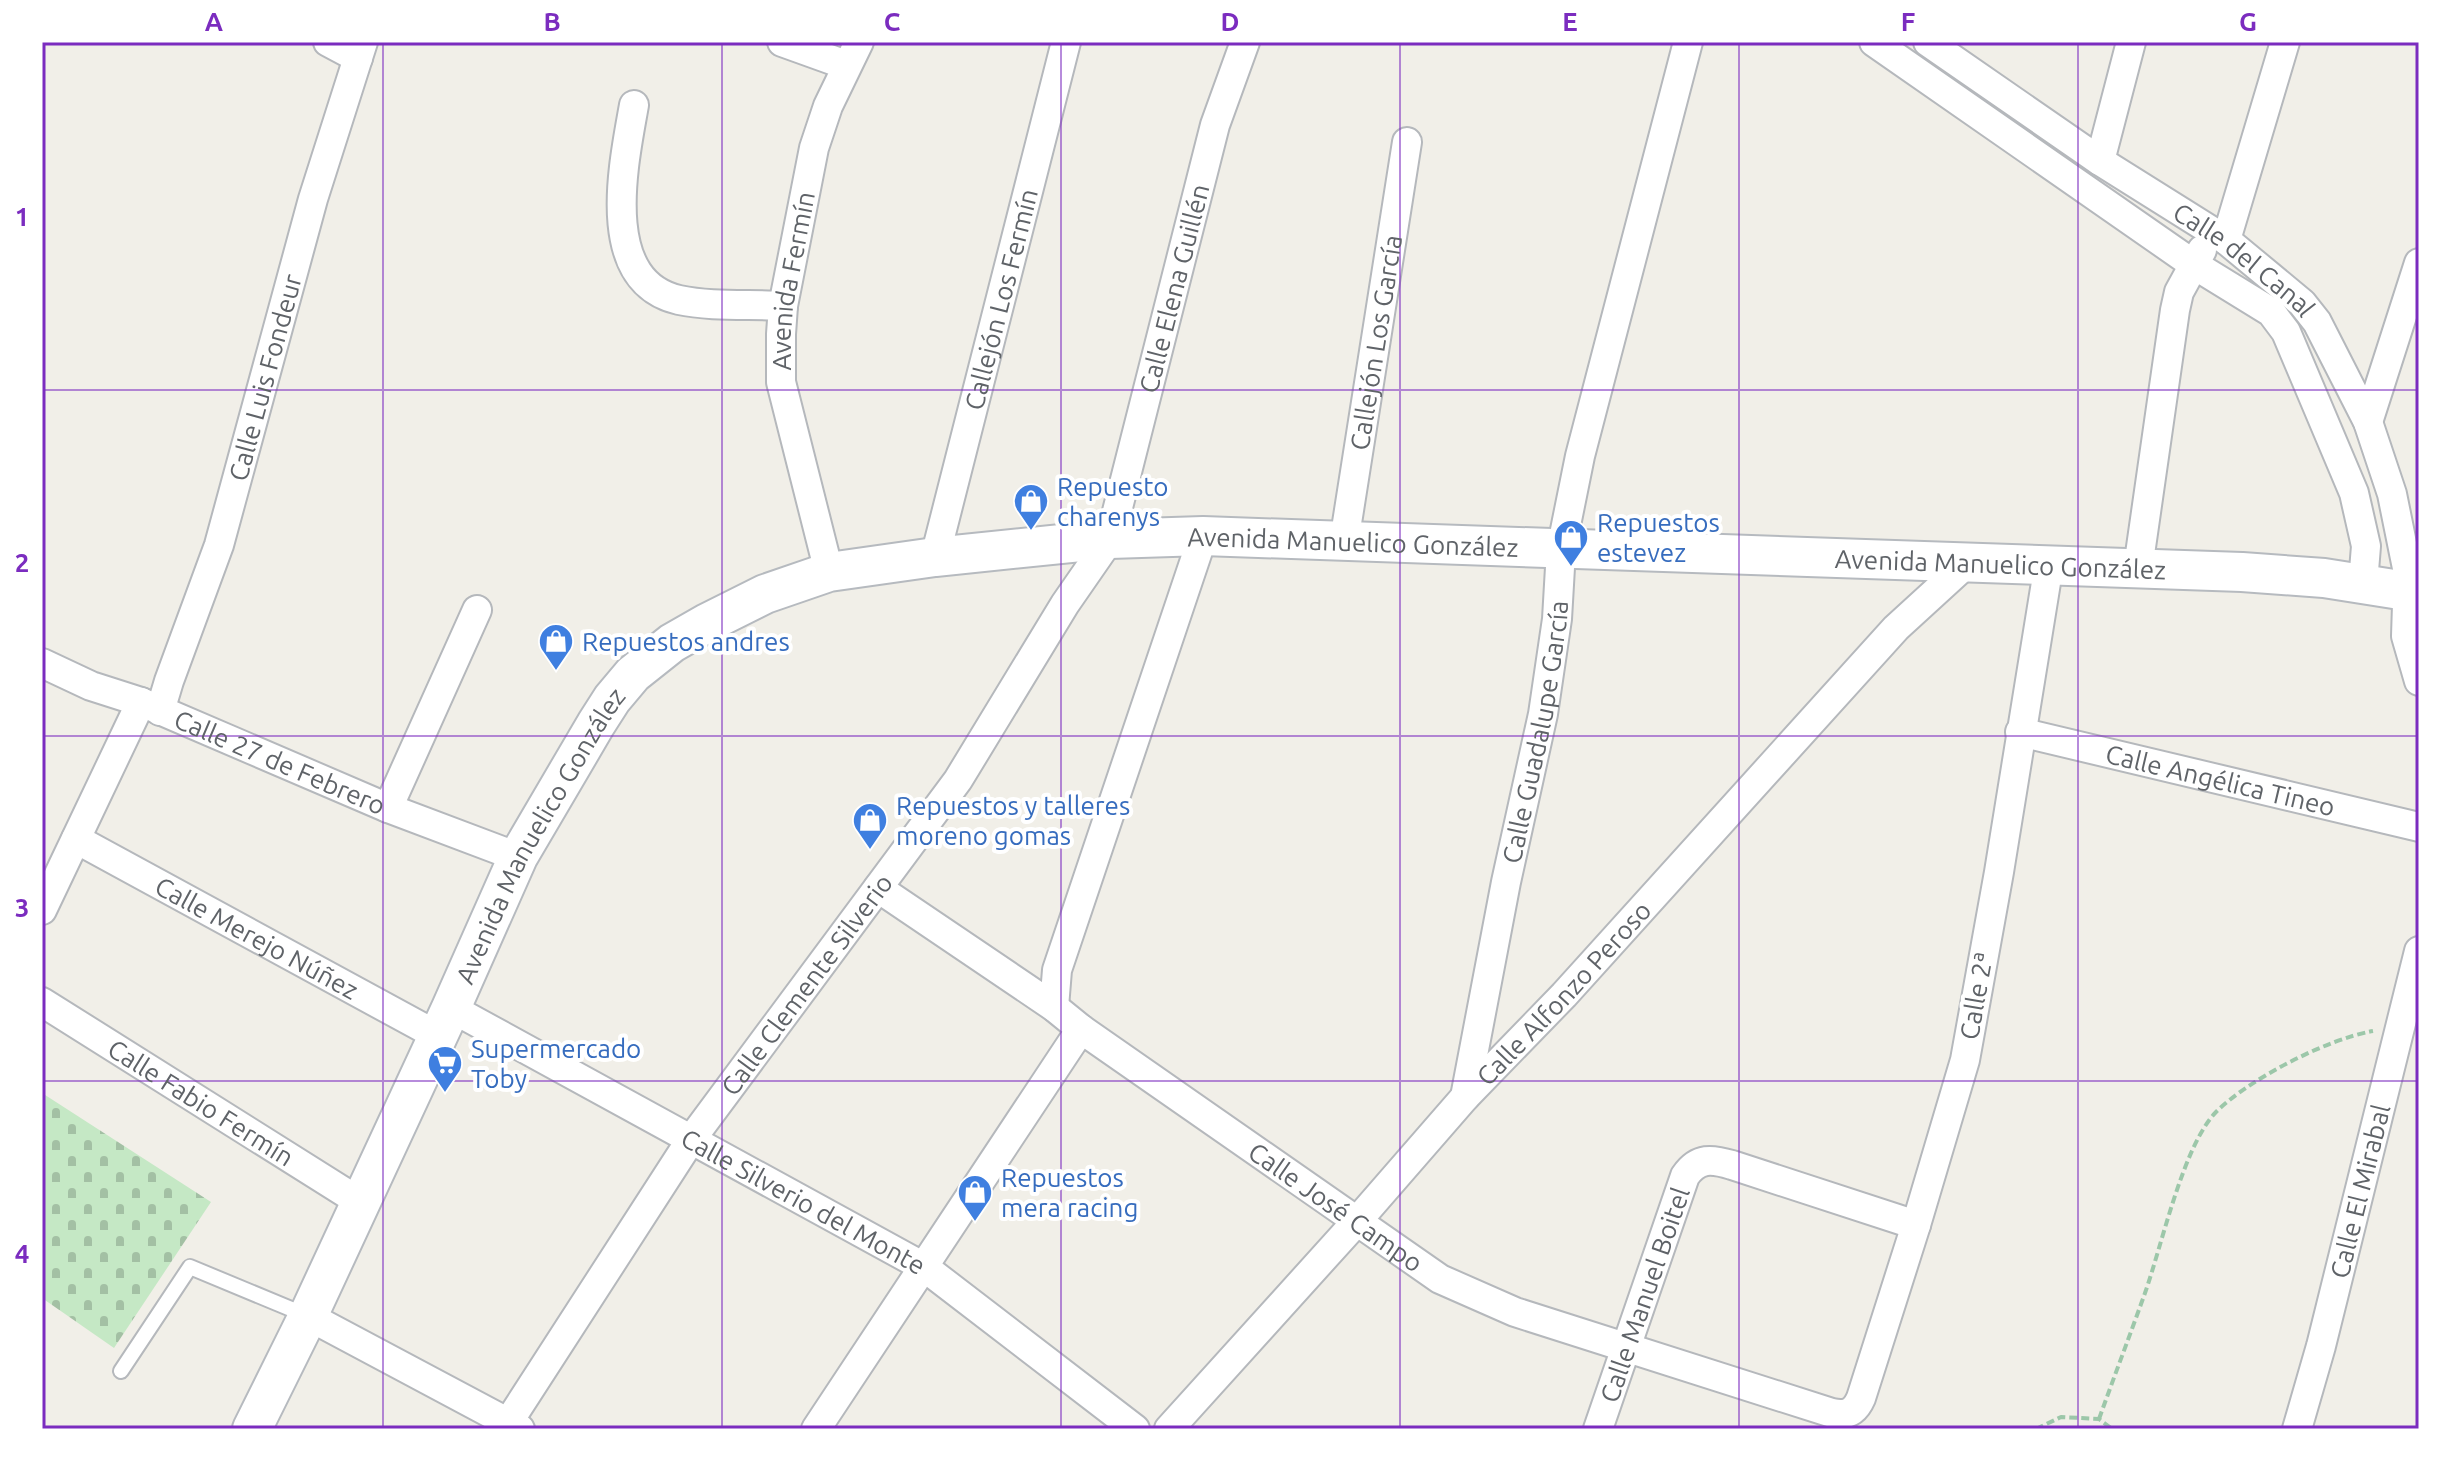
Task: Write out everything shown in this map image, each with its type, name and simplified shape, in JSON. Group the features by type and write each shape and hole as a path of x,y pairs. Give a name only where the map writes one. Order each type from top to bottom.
{"street":[{"path":"328,42 360,50"},
{"path":"782,42 852,53"},
{"name":"Callejón Los Fermín","path":"935,557 1066,42"},
{"name":"Calle Elena Guillén","path":"1110,539 1215,125 1245,42"},
{"name":"Calle Guadalupe García","path":"1465,1097 1506,882 1543,714 1557,619 1561,550 1580,456 1688,42"},
{"path":"1874,42 2193,264 2271,312 2286,332 2354,493 2366,546 2363,583"},
{"name":"Calle del Canal","path":"1928,42 2100,161 2220,236 2302,303 2317,322 2368,422 2392,494 2414,592"},
{"path":"2100,161 2131,42"},
{"path":"2138,568 2179,292 2193,264 2220,236 2285,42"},
{"name":"Calle Luis Fondeur","path":"42,910 76,839 169,681 219,545 313,199 360,50"},
{"name":"Avenida Fermín","path":"829,572 781,382 783,306 814,148 828,106 852,53"},
{"path":"634,105 621,183 622,230 634,269 649,284 678,300 783,306"},
{"name":"Callejón Los García","path":"1344,542 1407,142"},
{"path":"2368,422 2419,263"},
{"path":"1054,1007 1057,970 1203,536"},
{"name":"Avenida Manuelico González","path":"252,1429 445,1022 518,857 596,724 633,674 672,643 765,594 829,572 935,557 1110,539 1203,536 2242,572 2363,583 2414,592"},
{"name":"Calle Clemente Silverio","path":"511,1427 690,1141 958,780 1065,604 1110,539"},
{"name":"Calle Alfonzo Peroso","path":"1169,1429 1465,1097 1595,961 1896,628 1966,564"},
{"name":"Calle 2ª","path":"1850,1413 1857,1408 1861,1398 1965,1060 2049,564"},
{"path":"2414,592 2406,636 2419,681"},
{"path":"388,808 477,610"},
{"name":"Calle 27 de Febrero","path":"42,663 388,808 518,857"},
{"name":"Calle Angélica Tineo","path":"2020,732 2419,827"},
{"name":"Calle Merejo Núñez","path":"76,839 445,1022"},
{"name":"Calle José Campo","path":"878,888 1054,1007 1081,1029 1440,1279 1515,1312 1624,1348 1832,1413 1850,1413"},
{"name":"Calle El Mirabal","path":"2297,1429 2325,1331 2419,951"},
{"name":"Calle Fabio Fermín","path":"42,1002 360,1202"},
{"name":"Calle Silverio del Monte","path":"445,1022 690,1141 924,1267 1135,1429"},
{"path":"816,1429 1081,1029"},
{"name":"Calle Manuel Boitel","path":"1598,1429 1685,1176 1697,1163 1713,1159 1916,1225"},
{"path":"308,1316 511,1427"}],"lane":[{"path":"121,1371 190,1267 308,1316"}],"path":[{"path":"2099,1419 2194,1144 2216,1112 2251,1086 2338,1040 2370,1031 2399,1033"},
{"path":"2036,1429 2061,1417 2099,1419 2112,1429"}],"green space":[{"path":"42,1093 211,1202 114,1348 42,1298"}],"place":[{"name":"Repuesto charenys","path":"1031,532"},
{"name":"Repuestos estevez","path":"1571,568"},
{"name":"Repuestos andres","path":"556,672"},
{"name":"Repuestos y talleres moreno gomas","path":"870,851"},
{"name":"Supermercado Toby","path":"445,1094"},
{"name":"Repuestos mera racing","path":"975,1223"}]}
